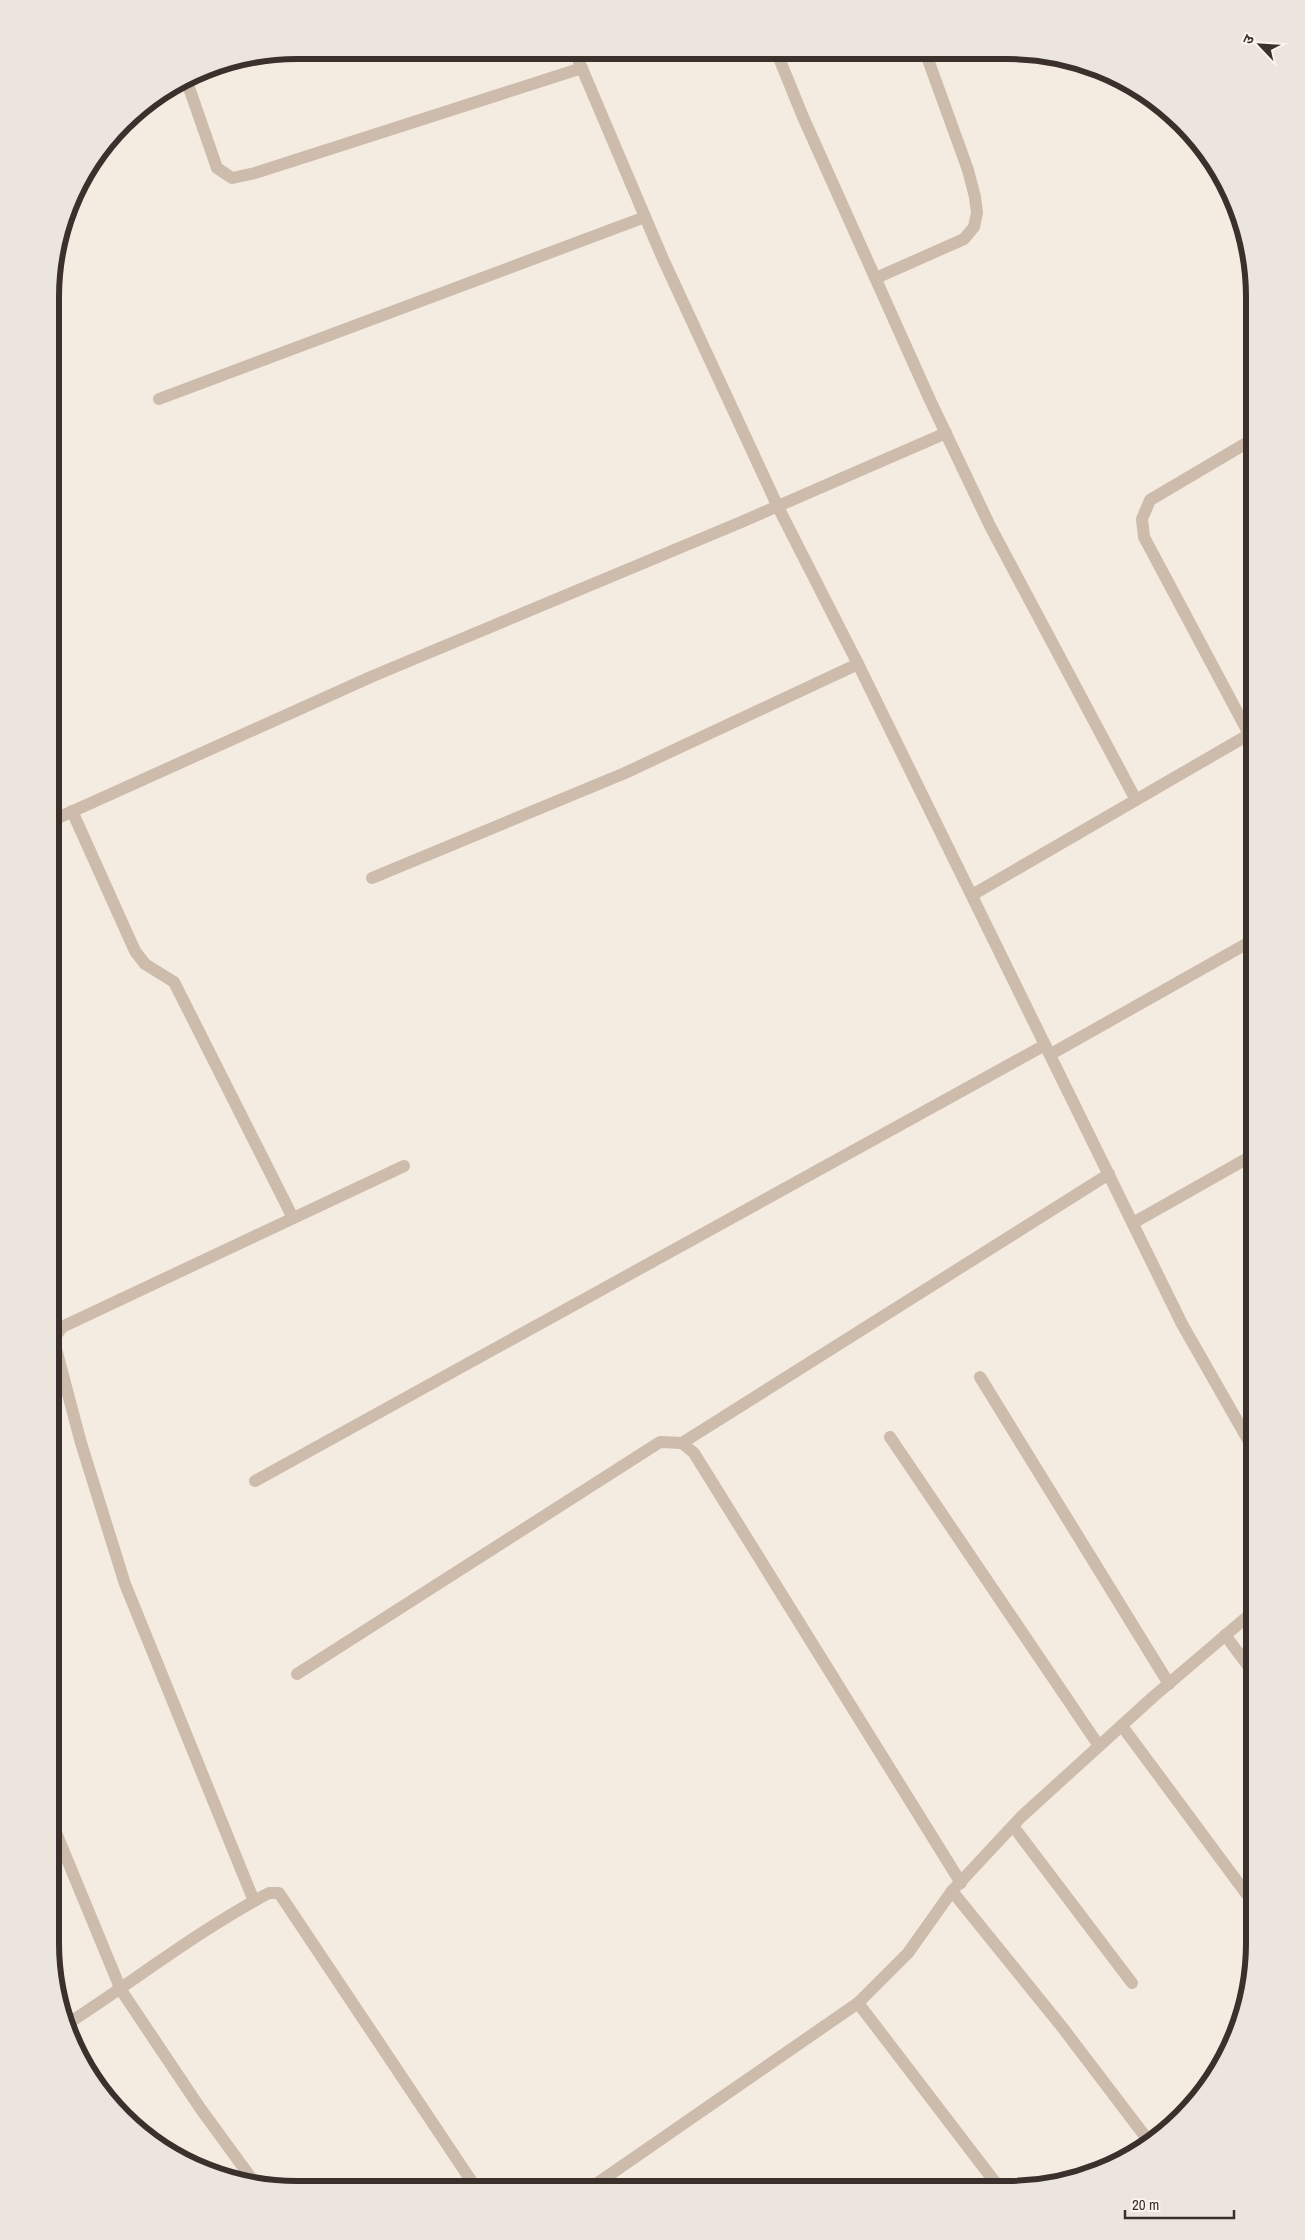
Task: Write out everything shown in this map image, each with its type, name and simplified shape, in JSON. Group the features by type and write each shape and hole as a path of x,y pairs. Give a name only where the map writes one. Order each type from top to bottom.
{"street":[{"path":"579,59 645,217 778,507 858,664 1182,1324 1246,1436"},
{"path":"779,59 946,434 990,526 1136,800"},
{"path":"876,278 964,239 974,227 977,213 968,170 928,59"},
{"path":"188,85 218,168 232,178 256,173 582,68"},
{"path":"159,399 645,217"},
{"path":"59,817 373,676 778,507 946,434"},
{"path":"1246,443 1150,500 1142,519 1144,537 1246,722"},
{"path":"372,878 626,773 858,664"},
{"path":"972,896 1246,736"},
{"path":"72,811 135,951 145,964 174,982 293,1218"},
{"path":"255,1481 1246,944"},
{"path":"1133,1223 1246,1159"},
{"path":"59,1331 62,1327 404,1166"},
{"path":"297,1674 660,1442 682,1443 1109,1174"},
{"path":"59,1360 81,1443 125,1584 254,1901"},
{"path":"980,1377 1169,1684"},
{"path":"890,1437 1099,1746"},
{"path":"682,1443 694,1453 956,1887 1146,2137"},
{"path":"602,2181 858,2003 908,1953 956,1887 1013,1826 1099,1746 1246,1618"},
{"path":"1225,1635 1246,1664"},
{"path":"1122,1726 1246,1893"},
{"path":"1013,1826 1132,1983"},
{"path":"59,1840 121,1990 200,2108 250,2177"},
{"path":"72,2021 121,1990 208,1929 269,1893 279,1893 471,2181"},
{"path":"858,2003 994,2181"}]}
